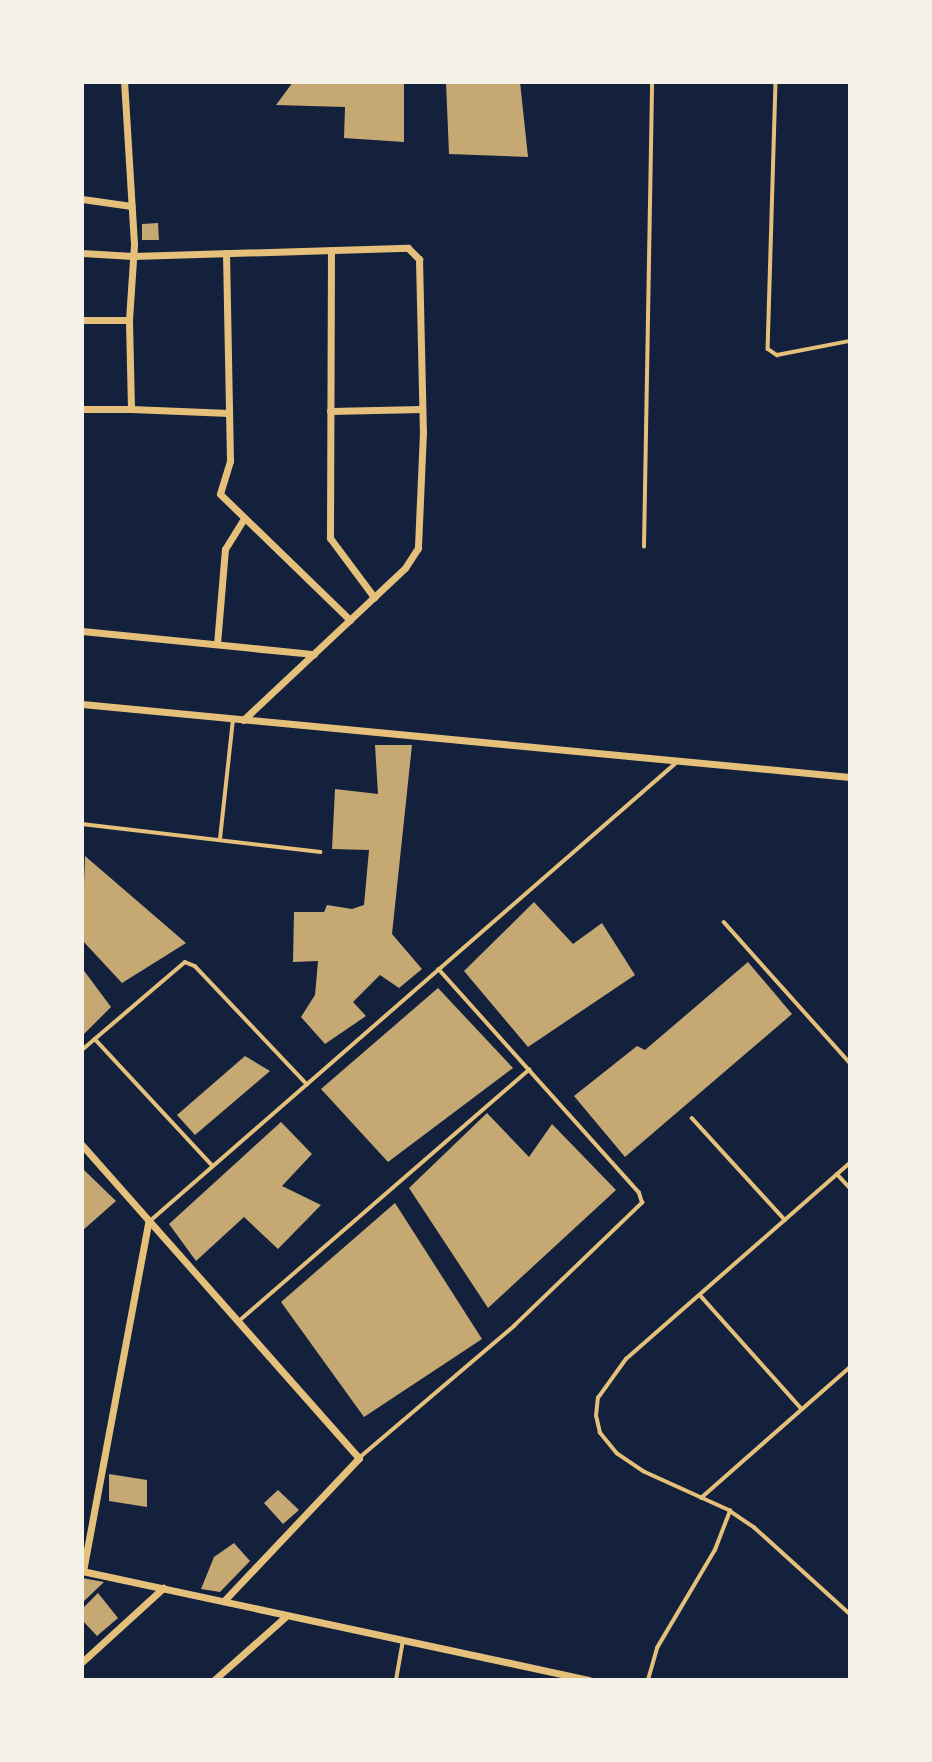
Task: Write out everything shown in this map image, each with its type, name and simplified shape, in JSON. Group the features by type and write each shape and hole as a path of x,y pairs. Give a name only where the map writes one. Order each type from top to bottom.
{"street":[{"path":"124,82 132,206 133,256 129,320 131,409"},
{"path":"82,199 132,206"},
{"path":"82,253 133,256 408,248 417,253 422,409 418,548 413,559 243,720"},
{"path":"331,250 330,538 374,597"},
{"path":"226,253 229,469 219,491 350,620"},
{"path":"82,320 129,320"},
{"path":"82,409 229,413"},
{"path":"330,411 422,409"},
{"path":"217,644 225,549 244,518"},
{"path":"82,631 314,654"},
{"path":"82,704 676,763 850,777"},
{"path":"82,1145 359,1458 224,1601"},
{"path":"148,1222 83,1571 224,1601 284,1618 403,1639 589,1680"},
{"path":"82,1662 163,1588"},
{"path":"219,1678 284,1618"}],"lane":[{"path":"644,547 652,82"},
{"path":"776,82 768,349 777,355 850,341"},
{"path":"220,840 233,719"},
{"path":"148,1222 676,763"},
{"path":"82,824 320,852"},
{"path":"724,922 850,1063"},
{"path":"82,1050 181,963 190,963 307,1084"},
{"path":"359,1458 514,1325 642,1203 639,1193 439,970"},
{"path":"95,1039 213,1166"},
{"path":"238,1323 529,1070"},
{"path":"692,1118 785,1220"},
{"path":"850,1163 608,1379 596,1416 600,1433 617,1454 730,1511 754,1527 850,1614"},
{"path":"837,1174 850,1188"},
{"path":"700,1295 802,1409"},
{"path":"701,1498 850,1367"},
{"path":"648,1680 657,1648 715,1550 730,1511"},
{"path":"396,1680 403,1639"}],"building":[{"path":"293,82 404,82 404,142 344,138 345,107 276,105"},
{"path":"446,82 520,82 528,157 449,154"},
{"path":"158,223 159,240 142,240 142,224"},
{"path":"375,745 412,745 392,934 422,969 399,988 380,975 353,1002 366,1016 325,1044 301,1017 315,995 318,961 293,962 294,912 324,912 327,905 352,909 364,905 369,850 332,849 335,789 378,794"},
{"path":"85,856 186,943 122,983 82,940"},
{"path":"534,902 573,944 602,923 635,975 528,1047 464,971"},
{"path":"748,962 792,1014 625,1157 574,1096 637,1046 645,1050"},
{"path":"82,968 111,1007 82,1036"},
{"path":"438,988 513,1068 388,1162 321,1089"},
{"path":"245,1056 270,1071 195,1135 177,1115"},
{"path":"487,1113 529,1157 552,1124 616,1190 488,1308 409,1188"},
{"path":"281,1122 312,1154 282,1186 321,1205 278,1249 244,1217 196,1261 169,1224"},
{"path":"82,1168 116,1201 82,1231"},
{"path":"395,1203 482,1339 364,1417 281,1302"},
{"path":"109,1474 147,1480 147,1507 109,1501"},
{"path":"278,1490 299,1510 283,1524 264,1503"},
{"path":"234,1543 250,1561 220,1592 201,1589 214,1557"},
{"path":"82,1578 104,1582 82,1603"},
{"path":"98,1593 118,1618 97,1636 82,1620 82,1609"}]}
